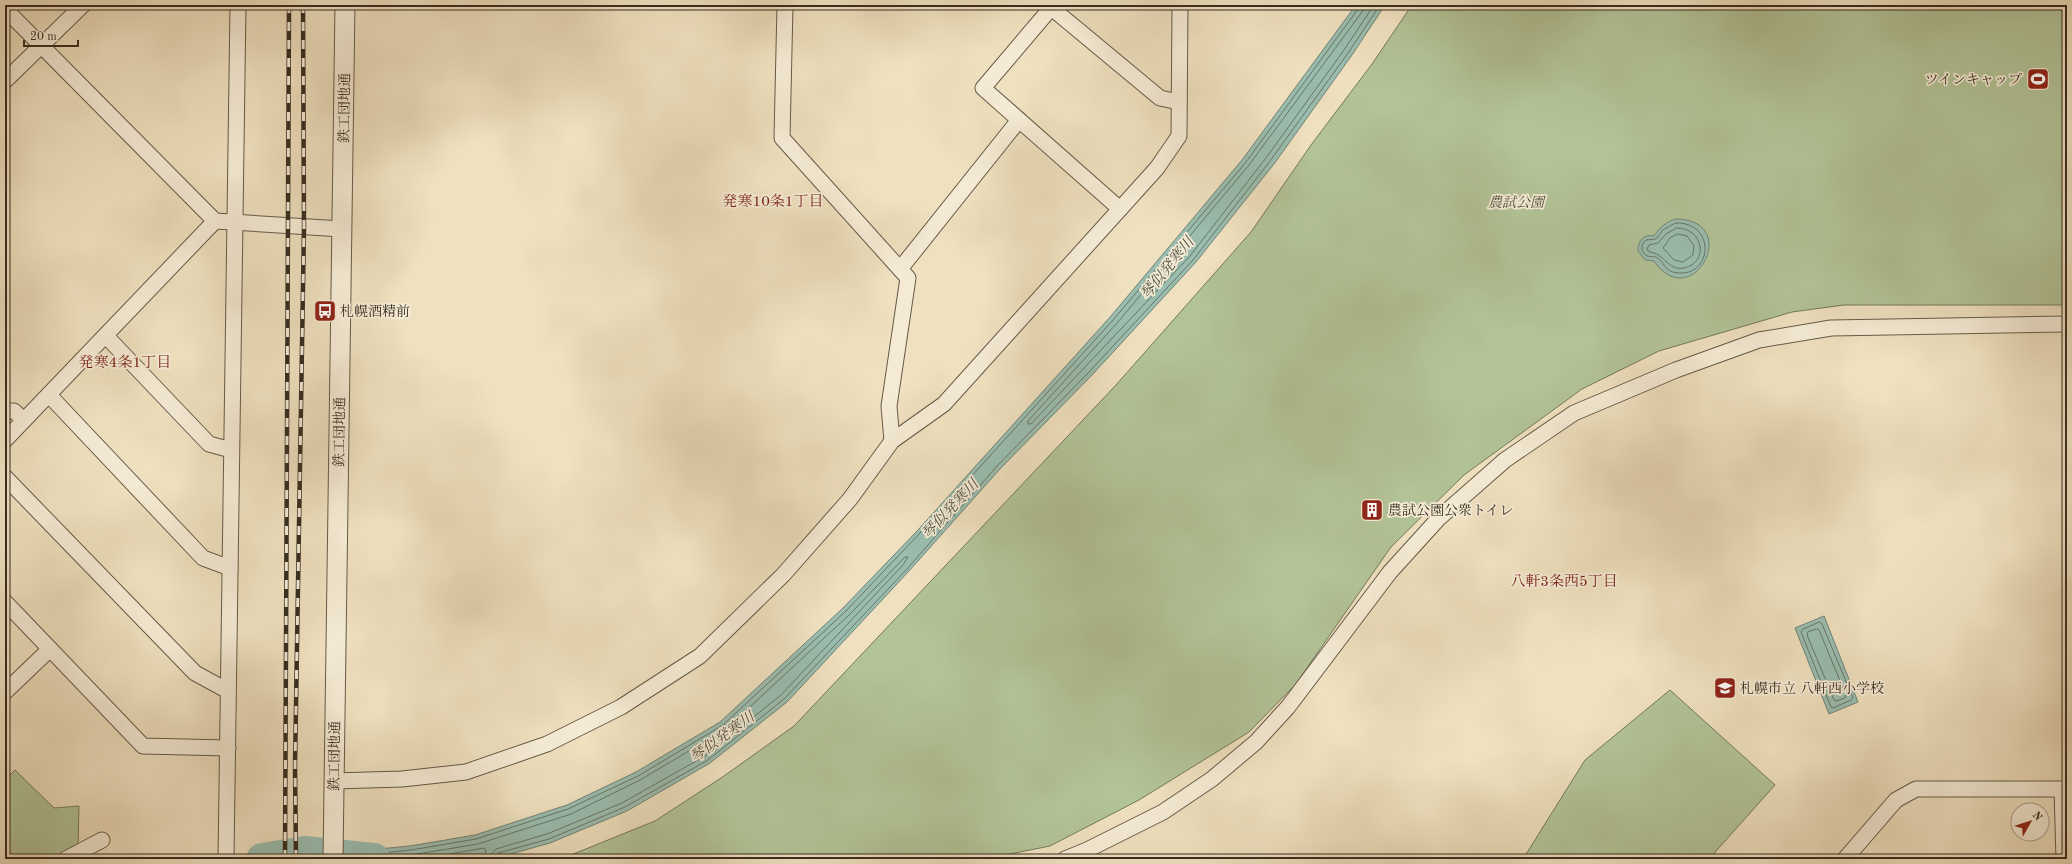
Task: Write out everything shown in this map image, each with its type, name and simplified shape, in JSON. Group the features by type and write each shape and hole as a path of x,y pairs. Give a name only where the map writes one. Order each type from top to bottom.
{"street":[{"path":"5,81 84,5"},
{"path":"226,859 238,5"},
{"name":"鉄工団地通","path":"333,859 345,5"},
{"path":"785,5 782,138 908,278 889,406 892,441"},
{"path":"334,789 402,779 466,772 547,744 621,707 700,656 783,575 850,499 892,441 944,404 1157,168 1179,136 1180,5"},
{"path":"1120,209 983,88 1050,6 1160,98 1179,102"},
{"path":"5,9 215,221 342,229"},
{"path":"900,270 1019,120"},
{"path":"5,440 49,396 215,221"},
{"path":"1064,859 1087,850 1163,812 1212,779 1256,742 1288,707 1390,572 1439,518 1505,460 1574,413 1676,370 1758,340 1831,328 2067,324"},
{"path":"106,336 209,444 231,450"},
{"path":"49,396 203,558 230,568"},
{"path":"5,412 14,411 24,420"},
{"path":"5,477 195,673 228,691"},
{"path":"5,602 143,746 228,748"},
{"path":"5,692 50,649"},
{"path":"1845,859 1896,800 1916,789 2065,789 2064,859"},
{"path":"66,859 102,840"}],"green space":[{"name":"農試公園","path":"1412,5 2067,5 2067,305 1844,305 1792,312 1659,351 1582,389 1464,475 1391,547 1295,685 1249,732 1139,800 1050,846 985,859 561,859 655,821 724,776 794,726 1116,385 1251,232 1311,145 1372,64"},
{"path":"1670,690 1775,785 1709,859 1523,859 1585,760"},
{"path":"15,770 54,808 79,806 78,850 59,859 5,859 5,780"}],"water":[{"path":"1356,5 1385,5 1352,55 1274,164 1196,262 1092,375 1000,469 909,571 787,702 710,763 627,811 550,843 493,859 357,859 357,851 410,846 475,835 567,805 636,772 720,722 843,608 918,530 1111,316 1242,160"},
{"path":"1676,219 1696,223 1707,234 1709,247 1705,261 1696,272 1683,278 1669,275 1654,261 1645,260 1638,251 1640,241 1644,237 1654,236 1664,225"},
{"path":"1824,616 1858,702 1829,714 1795,628"}],"waterway":[{"name":"琴似発寒川","path":"262,859 305,852 374,859"}],"railway":[{"path":"285,859 289,5"},
{"path":"296,859 295,766 304,227 303,5"}],"place":[{"name":"ツインキャップ","path":"2038,79"},
{"name":"札幌酒精前","path":"325,311"},
{"name":"農試公園公衆トイレ","path":"1372,510"},
{"name":"札幌市立 八軒西小学校","path":"1725,688"}],"district":[{"name":"発寒10条1丁目","path":"773,201"},
{"name":"発寒4条1丁目","path":"125,362"},
{"name":"八軒3条西5丁目","path":"1564,581"}]}
